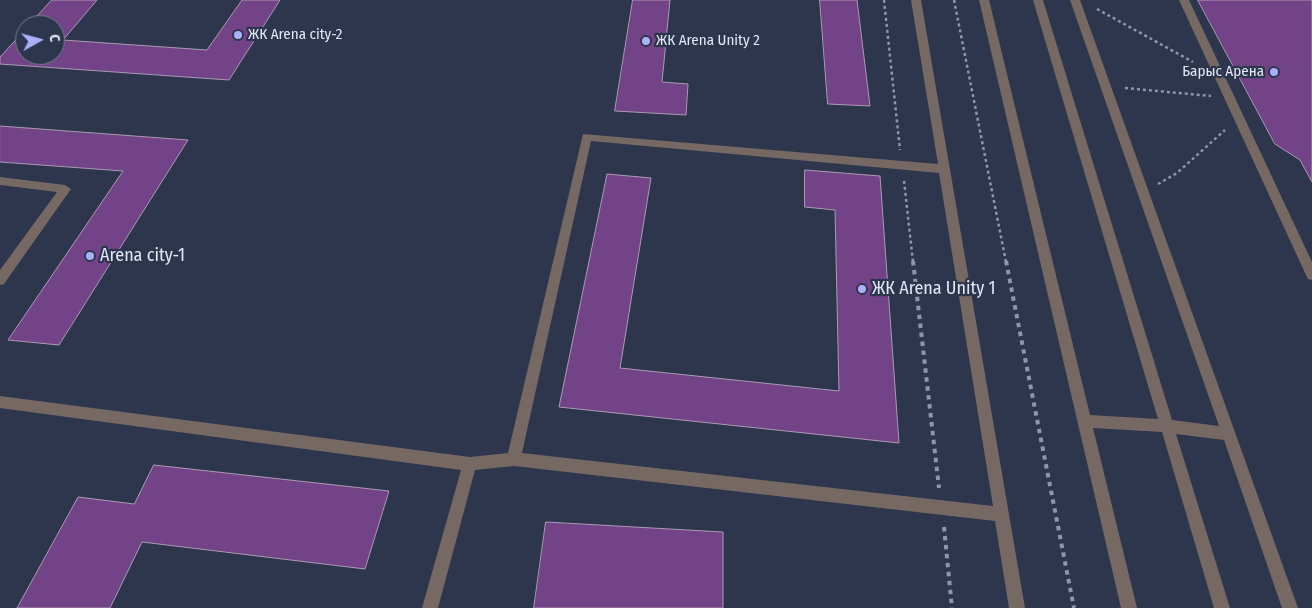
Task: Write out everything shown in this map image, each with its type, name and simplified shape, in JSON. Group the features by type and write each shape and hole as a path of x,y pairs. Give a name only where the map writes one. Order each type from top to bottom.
{"lane":[{"path":"916,0 1017,608"},
{"path":"984,0 1129,608"},
{"path":"1038,0 1222,608"},
{"path":"1075,0 1290,608"},
{"path":"1184,0 1312,275"},
{"path":"514,458 587,137 944,169"},
{"path":"0,181 65,189 0,280"},
{"path":"0,402 470,464 514,458 1002,514"},
{"path":"1085,421 1168,426 1228,434"},
{"path":"430,608 470,464"}],"path":[{"path":"884,0 952,608"},
{"path":"954,0 1074,608"},
{"path":"1095,8 1219,77"},
{"path":"1105,86 1229,98"},
{"path":"1143,193 1177,173 1238,118"}],"building":[{"name":"ЖК Arena city-2","path":"52,0 97,0 65,38 65,15 38,15"},
{"name":"ЖК Arena city-2","path":"242,0 280,0 229,80 0,64 0,57 15,41 15,65 65,65 65,40 207,50"},
{"name":"ЖК Arena Unity 2","path":"633,0 670,0 662,82 688,84 686,115 615,111"},
{"path":"820,0 857,0 870,106 828,104"},
{"name":"Барыс Арена","path":"1198,0 1312,0 1312,182 1300,160 1275,144"},
{"name":"Arena city-1","path":"0,126 188,140 59,345 8,340 123,171 0,162"},
{"name":"ЖК Arena Unity 1","path":"805,170 880,176 899,443 559,407 607,174 651,178 620,368 839,391 835,210 805,207"},
{"path":"154,465 389,491 365,569 142,542 110,608 17,608 78,497 134,504"},
{"path":"546,522 723,532 723,608 534,608"}],"place":[{"name":"ЖК Arena city-2","path":"238,35"},
{"name":"ЖК Arena Unity 2","path":"646,41"},
{"name":"Барыс Арена","path":"1274,72"},
{"name":"Arena city-1","path":"90,256"},
{"name":"ЖК Arena Unity 1","path":"862,289"}]}
